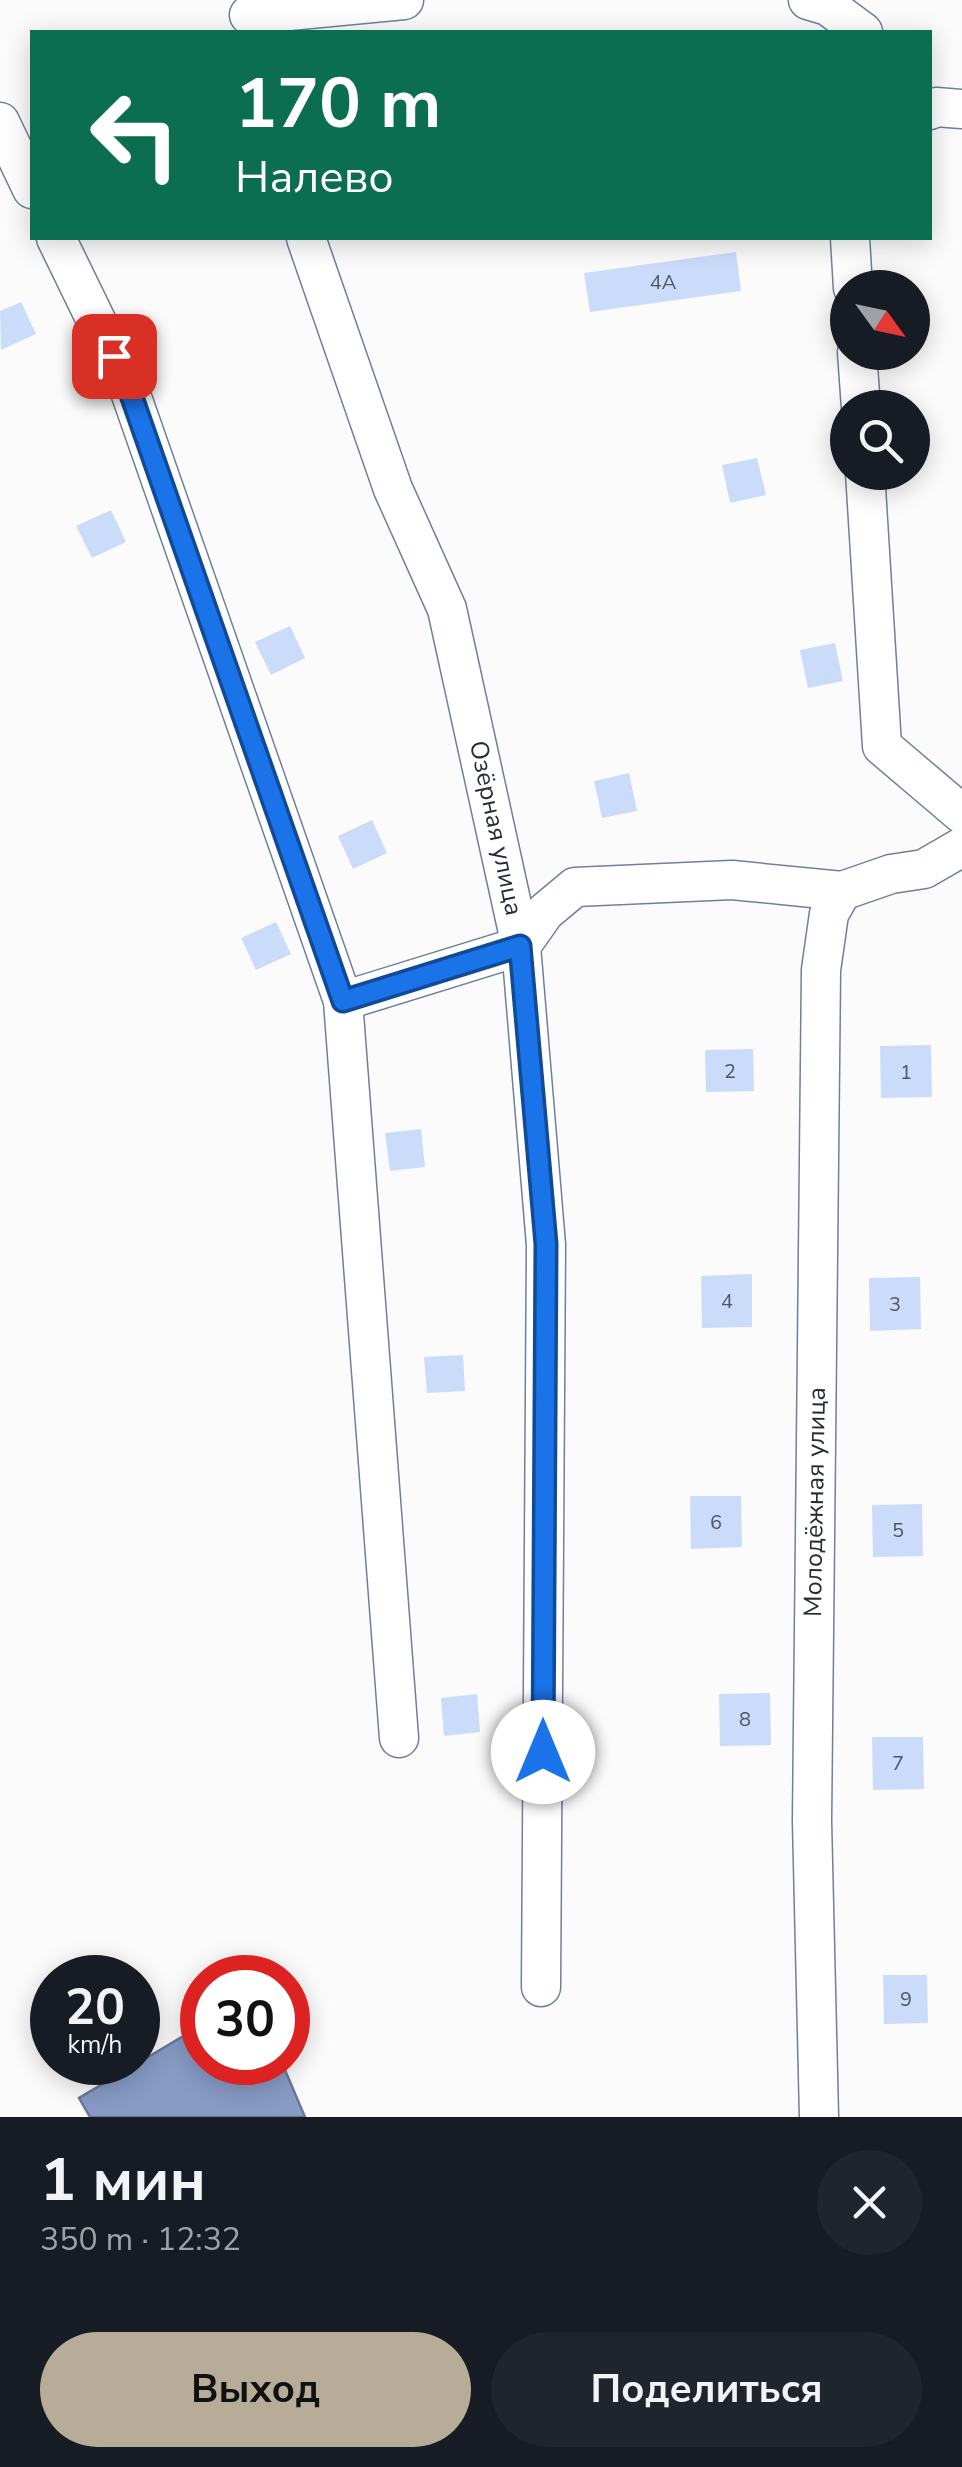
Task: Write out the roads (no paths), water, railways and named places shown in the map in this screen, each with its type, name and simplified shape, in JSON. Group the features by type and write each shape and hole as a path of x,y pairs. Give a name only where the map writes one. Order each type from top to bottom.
{"street":[{"path":"246,16 404,0"},
{"path":"808,0 828,6 861,30"},
{"path":"0,122 30,185"},
{"path":"57,240 128,386 343,1001 400,1738"},
{"name":"Озёрная улица","path":"307,240 394,488 447,610 520,946 546,1244 542,1987"},
{"path":"850,240 852,270"},
{"path":"866,490 882,746 962,814"},
{"path":"343,1001 520,946 545,912 575,887 732,880 842,891 890,874 924,869 962,847"},
{"name":"Молодёжная улица","path":"819,2117 812,1802 821,970 829,914 842,891"}],"water":[{"path":"180,2038 180,2085 291,2085 305,2117 90,2117 79,2098 101,2085 160,2085 160,2050"}]}
